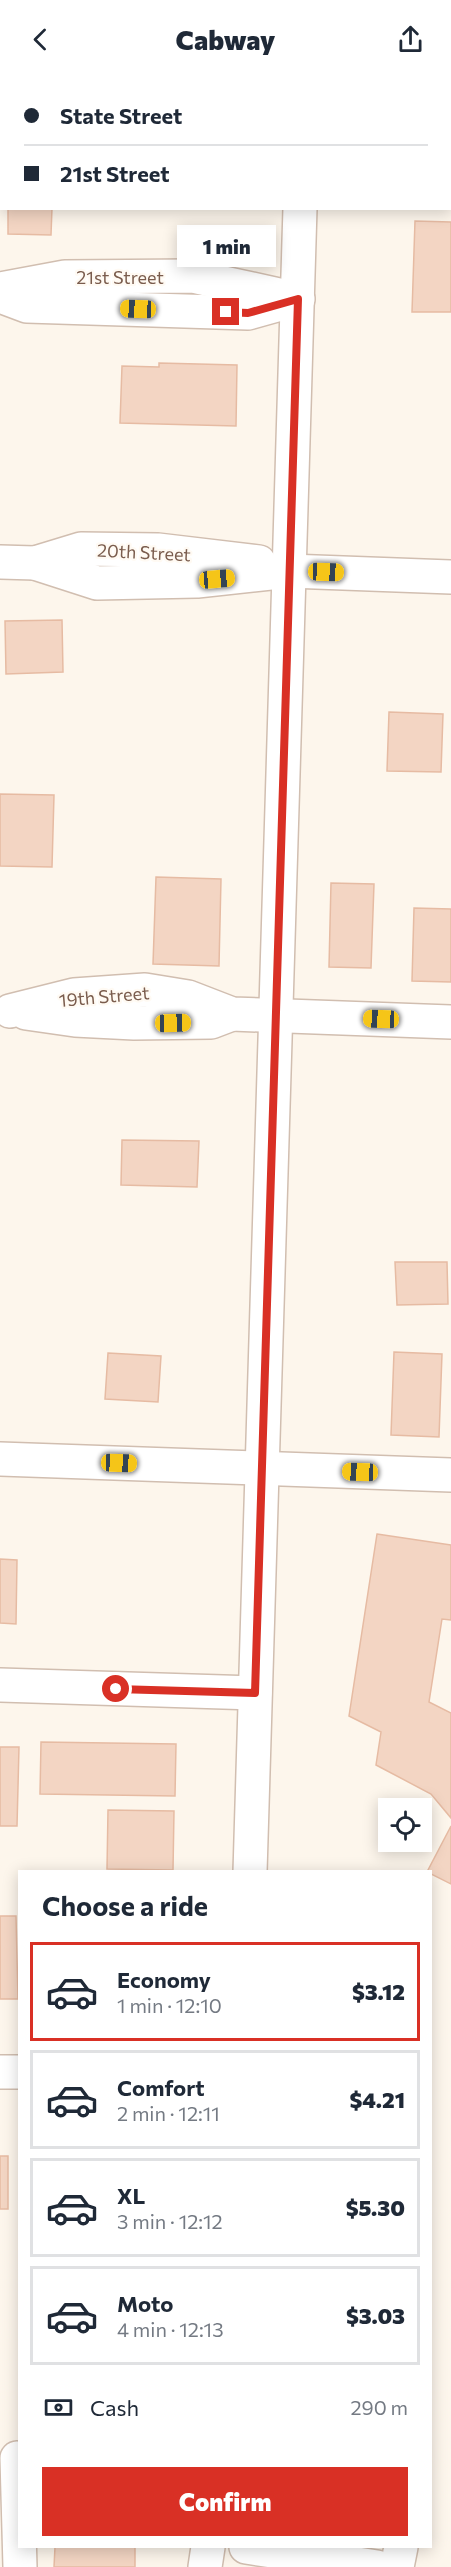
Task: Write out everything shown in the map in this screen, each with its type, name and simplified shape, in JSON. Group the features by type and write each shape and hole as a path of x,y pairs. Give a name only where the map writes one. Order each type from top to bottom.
{"street":[{"path":"250,1870 300,210"},
{"name":"21st Street","path":"0,289 65,277 192,276 298,299"},
{"name":"21st Street","path":"0,296 27,306 248,313 298,299"},
{"name":"20th Street","path":"0,562 35,563 81,549 158,550 256,561 289,571 451,577"},
{"name":"19th Street","path":"5,1010 74,995 145,990 188,997 232,1014 451,1022"},
{"path":"0,1459 451,1474"},
{"path":"0,1685 255,1693"},
{"path":"0,2072 18,2072"},
{"path":"12,2458 18,2540"},
{"path":"19,2548 20,2567"},
{"path":"205,2567 208,2548"},
{"path":"253,2548 377,2567"},
{"path":"397,2567 401,2548"}],"building":[{"path":"8,210 52,210 51,235 8,234"},
{"path":"415,221 451,222 451,312 412,312"},
{"path":"159,363 237,365 236,426 120,423 122,366 159,367"},
{"path":"62,620 63,672 6,674 5,621"},
{"path":"389,712 443,714 441,772 387,771"},
{"path":"0,794 54,795 52,867 0,866"},
{"path":"156,877 221,879 219,966 153,964"},
{"path":"331,883 374,884 371,968 329,967"},
{"path":"414,908 451,909 451,982 412,981"},
{"path":"122,1140 199,1141 197,1187 121,1185"},
{"path":"395,1262 447,1262 448,1304 397,1305"},
{"path":"394,1352 442,1354 439,1437 391,1435"},
{"path":"108,1353 161,1356 158,1402 105,1399"},
{"path":"377,1534 451,1545 451,1620 442,1619 429,1702 451,1713 451,1818 431,1794 376,1765 381,1732 349,1716"},
{"path":"0,1559 17,1560 16,1624 0,1623"},
{"path":"41,1742 176,1744 175,1796 40,1794"},
{"path":"0,1747 19,1747 17,1826 0,1826"},
{"path":"108,1810 174,1811 173,1870 107,1869"},
{"path":"451,1826 451,1884 432,1874 432,1870 428,1870"},
{"path":"0,1916 16,1916 18,1999 0,1999"},
{"path":"0,2156 8,2156 8,2209 0,2209"},
{"path":"55,2548 135,2548 135,2567 54,2567"}],"route":[{"path":"116,1689 255,1693 298,299 248,313 226,312"}]}
